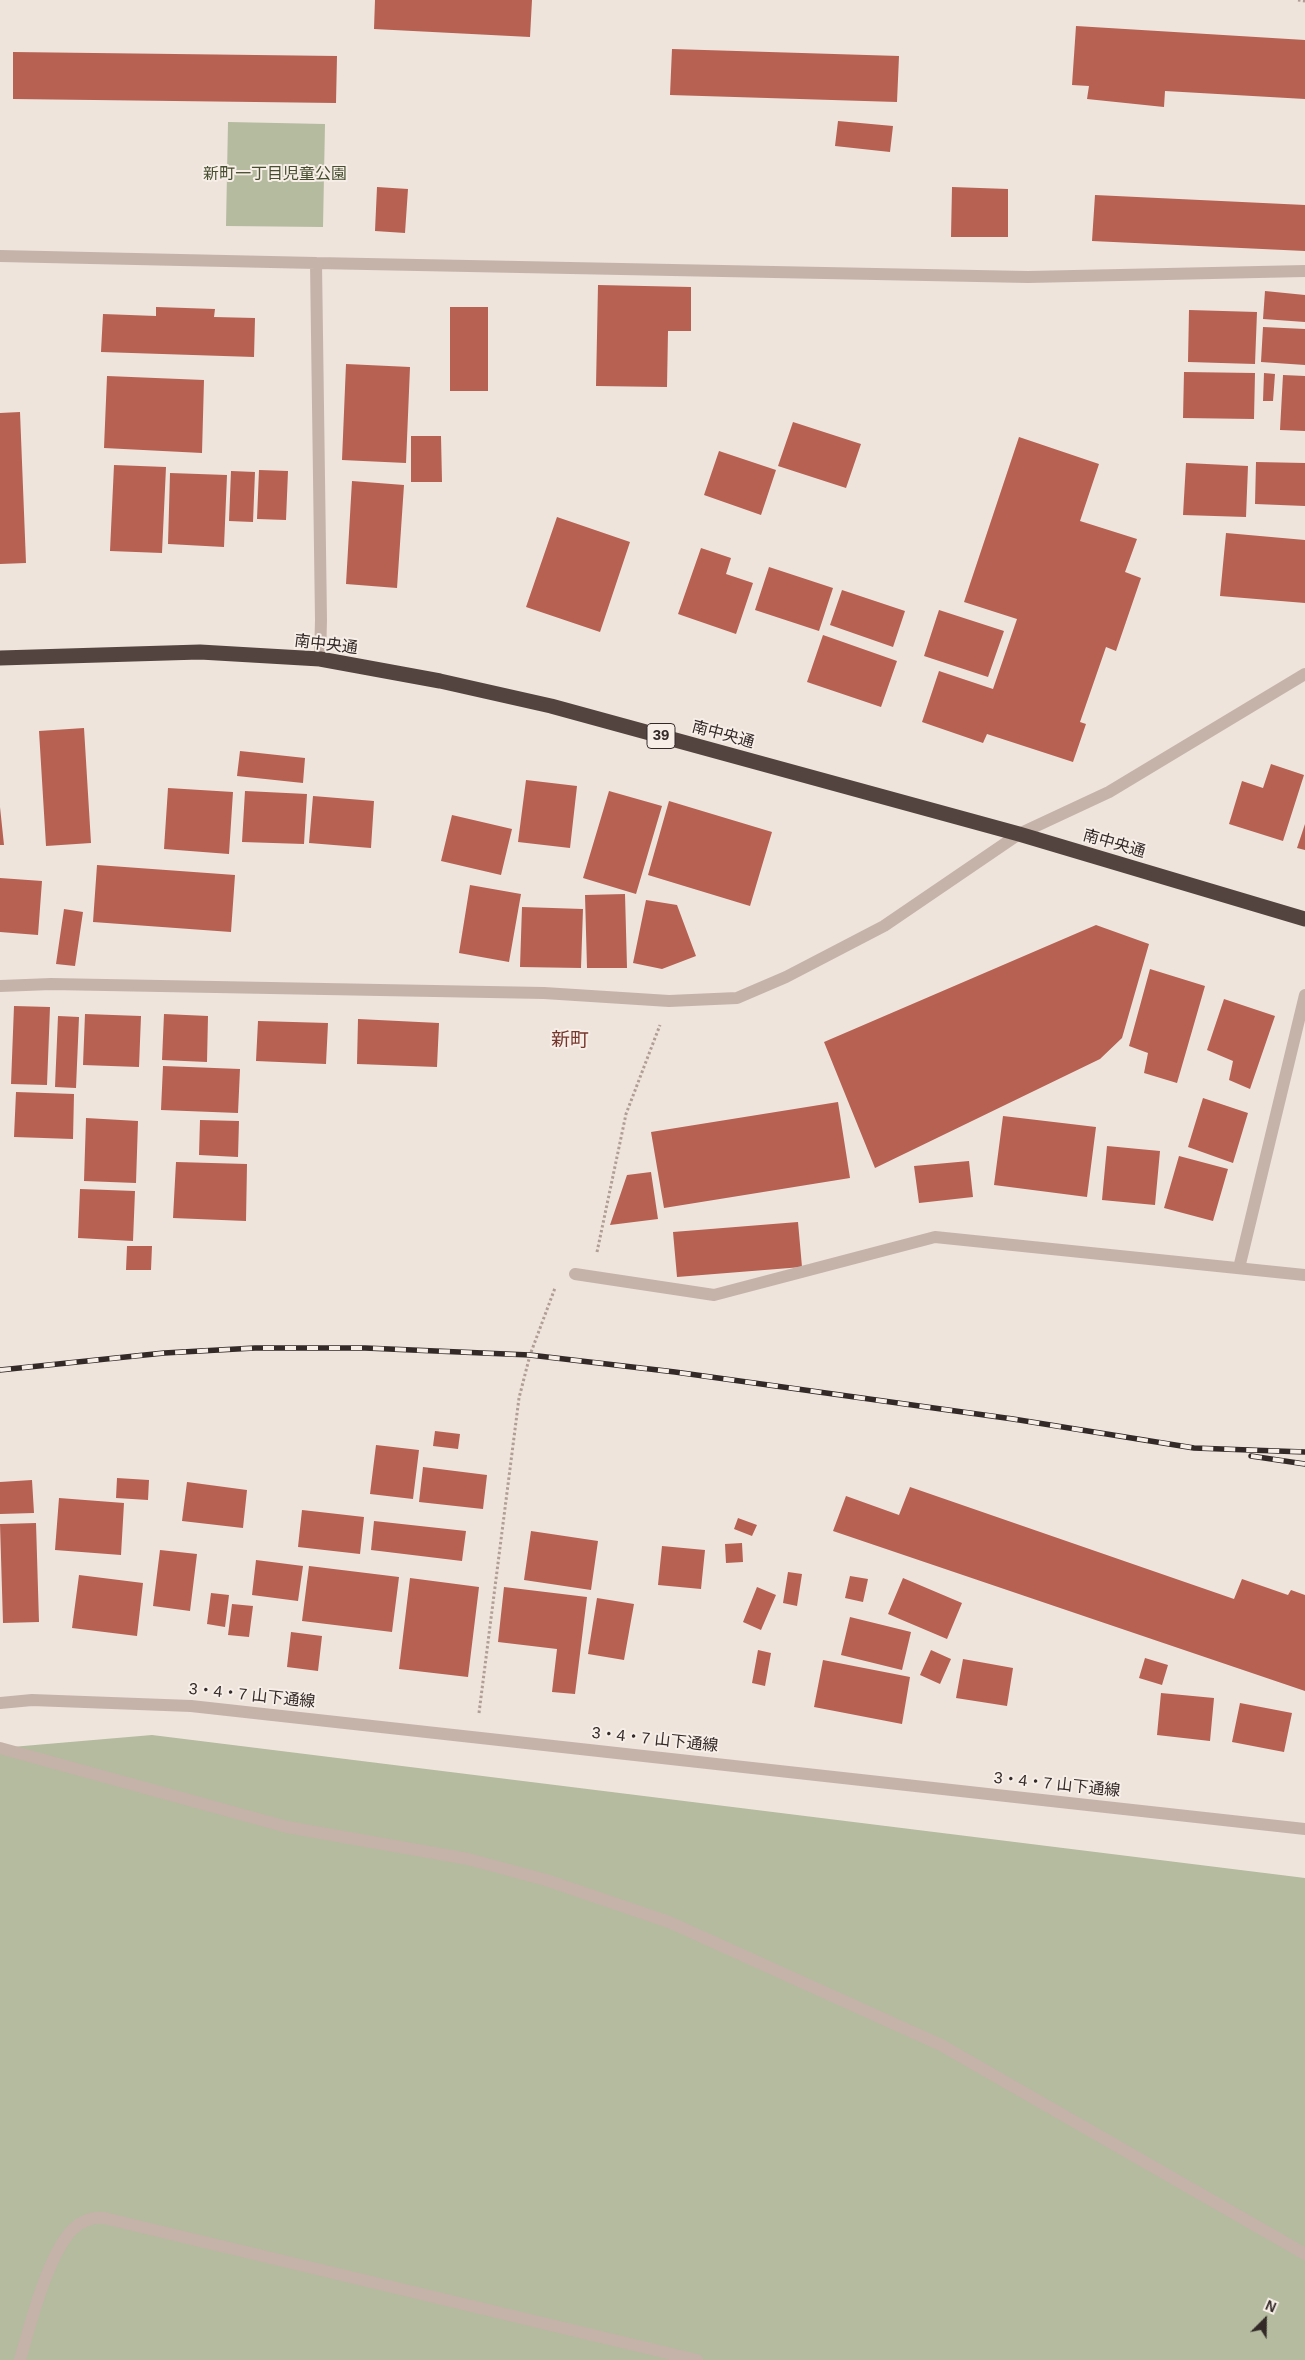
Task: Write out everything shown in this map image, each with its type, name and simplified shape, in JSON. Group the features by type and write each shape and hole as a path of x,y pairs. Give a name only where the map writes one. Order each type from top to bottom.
{"highway":[{"name":"南中央通","path":"0,658 200,652 320,659 552,706 1019,834 1305,919"}],"street":[{"path":"0,256 1028,277 1305,271"},
{"path":"316,263 320,659"},
{"path":"0,986 61,984 544,993 669,1001 737,998 786,977 884,926 1019,834 1109,792 1305,674"},
{"path":"1239,1268 1305,995"},
{"path":"575,1274 714,1295 935,1237 1305,1275"},
{"name":"3・4・7 山下通線","path":"0,1703 32,1700 191,1706 1305,1829"},
{"path":"0,1748 287,1827 468,1859 546,1880 669,1922 941,2045 1305,2254"},
{"path":"20,2360 51,2268 63,2241 74,2229 94,2217 124,2222 697,2360"}],"path":[{"path":"1298,0 1305,1"},
{"path":"476,1736 519,1398 530,1355 557,1282 594,1266 626,1114 669,1001"}],"green space":[{"name":"新町一丁目児童公園","path":"228,122 325,124 323,227 226,226"},
{"path":"152,1735 1305,1878 1305,2360 0,2360 0,1748"}],"building":[{"path":"375,0 532,0 530,37 374,29"},
{"path":"1076,26 1305,40 1305,99 1165,91 1164,107 1087,99 1089,86 1072,85"},
{"path":"672,49 899,56 897,102 670,95"},
{"path":"13,52 337,56 336,103 13,99"},
{"path":"838,121 893,126 890,152 835,146"},
{"path":"377,187 408,189 405,233 375,231"},
{"path":"952,187 1008,189 1008,237 951,237"},
{"path":"1095,195 1305,205 1305,251 1092,241"},
{"path":"598,285 691,287 691,331 668,331 667,387 596,386"},
{"path":"1265,291 1305,295 1305,322 1263,319"},
{"path":"156,307 215,309 214,317 255,318 254,357 101,352 103,314 156,316"},
{"path":"450,307 488,307 488,391 450,391"},
{"path":"1189,310 1257,312 1255,364 1188,362"},
{"path":"1263,327 1305,329 1305,365 1261,362"},
{"path":"346,364 410,367 406,463 342,460"},
{"path":"1184,372 1255,373 1254,419 1183,418"},
{"path":"1264,373 1275,374 1273,401 1263,401"},
{"path":"1283,375 1305,376 1305,431 1280,430"},
{"path":"107,376 204,380 202,453 104,448"},
{"path":"20,412 26,563 0,564 0,413"},
{"path":"793,422 861,444 846,488 778,466"},
{"path":"411,436 441,436 442,482 411,482"},
{"path":"1019,437 1099,464 1080,521 1137,539 1125,572 1141,578 1116,651 1106,647 1080,722 1086,724 1073,762 987,734 983,743 922,722 939,671 993,689 1017,619 964,602"},
{"path":"719,451 776,470 761,515 704,495"},
{"path":"1256,462 1305,463 1305,506 1255,504"},
{"path":"1186,463 1248,466 1246,517 1183,515"},
{"path":"114,465 166,467 162,553 110,551"},
{"path":"259,470 288,471 286,520 257,519"},
{"path":"231,471 255,472 253,522 229,521"},
{"path":"170,473 227,475 224,547 168,544"},
{"path":"352,481 404,485 397,588 346,584"},
{"path":"557,517 630,542 600,632 526,607"},
{"path":"1226,533 1305,540 1305,603 1220,596"},
{"path":"701,548 731,558 726,574 753,583 736,634 678,614"},
{"path":"769,567 833,588 819,631 755,610"},
{"path":"842,590 905,611 893,647 830,625"},
{"path":"939,610 1004,631 988,677 924,656"},
{"path":"823,635 897,661 881,707 807,682"},
{"path":"84,728 91,843 46,846 39,731"},
{"path":"240,751 305,758 303,783 237,776"},
{"path":"1271,764 1304,775 1283,841 1229,824 1242,781 1263,788"},
{"path":"526,780 577,786 570,848 518,842"},
{"path":"168,788 233,792 229,854 164,849"},
{"path":"245,791 307,794 304,844 242,842"},
{"path":"609,791 662,806 636,894 583,878"},
{"path":"313,796 374,801 371,848 309,843"},
{"path":"669,801 772,832 750,906 648,875"},
{"path":"0,807 4,845 0,845"},
{"path":"452,815 512,829 501,875 441,861"},
{"path":"1305,824 1305,850 1297,848"},
{"path":"97,865 235,875 231,932 93,922"},
{"path":"0,878 42,881 38,935 0,932"},
{"path":"470,885 521,894 509,962 459,953"},
{"path":"625,894 627,968 587,968 585,895"},
{"path":"646,900 677,905 696,956 662,969 633,963"},
{"path":"522,907 583,909 581,968 520,967"},
{"path":"64,909 83,912 75,966 56,964"},
{"path":"1096,925 1149,944 1122,1038 1100,1059 875,1168 824,1042"},
{"path":"1150,969 1205,986 1177,1083 1144,1073 1148,1053 1129,1046"},
{"path":"1224,999 1275,1016 1250,1089 1229,1080 1233,1061 1207,1050"},
{"path":"14,1006 50,1007 47,1085 11,1084"},
{"path":"85,1014 141,1016 139,1067 83,1065"},
{"path":"164,1014 208,1016 207,1062 162,1060"},
{"path":"58,1016 79,1017 76,1088 55,1087"},
{"path":"358,1019 439,1023 437,1067 357,1064"},
{"path":"258,1021 328,1023 326,1064 256,1061"},
{"path":"163,1066 240,1069 238,1113 161,1110"},
{"path":"16,1092 74,1094 73,1139 14,1137"},
{"path":"1203,1098 1248,1113 1233,1163 1188,1147"},
{"path":"838,1102 850,1178 664,1208 651,1132"},
{"path":"1003,1116 1096,1127 1087,1197 994,1185"},
{"path":"86,1118 138,1121 136,1183 84,1181"},
{"path":"200,1120 239,1121 238,1157 199,1155"},
{"path":"1107,1146 1160,1151 1155,1205 1102,1200"},
{"path":"1179,1156 1228,1169 1213,1221 1164,1208"},
{"path":"969,1161 973,1197 919,1203 914,1166"},
{"path":"176,1162 247,1164 246,1221 173,1218"},
{"path":"651,1172 658,1219 610,1225 627,1175"},
{"path":"80,1189 135,1191 133,1241 78,1238"},
{"path":"798,1222 802,1267 677,1277 673,1232"},
{"path":"127,1246 152,1246 151,1270 126,1270"},
{"path":"435,1431 460,1434 458,1449 433,1446"},
{"path":"376,1445 419,1450 413,1499 370,1494"},
{"path":"423,1467 487,1475 483,1509 419,1502"},
{"path":"117,1478 149,1480 148,1500 116,1498"},
{"path":"32,1480 34,1513 0,1514 0,1482"},
{"path":"187,1482 247,1490 243,1528 182,1521"},
{"path":"910,1487 1234,1599 1242,1579 1288,1595 1291,1590 1305,1595 1305,1691 833,1531 846,1496 899,1515"},
{"path":"59,1498 124,1503 121,1555 55,1550"},
{"path":"302,1510 364,1517 360,1554 298,1547"},
{"path":"738,1518 757,1525 752,1536 734,1529"},
{"path":"374,1521 466,1531 462,1561 371,1550"},
{"path":"36,1523 39,1622 3,1623 0,1524"},
{"path":"531,1531 598,1541 591,1590 524,1580"},
{"path":"742,1543 743,1562 726,1563 725,1544"},
{"path":"662,1546 705,1550 701,1589 658,1585"},
{"path":"160,1550 197,1554 190,1611 153,1606"},
{"path":"256,1560 303,1566 298,1601 252,1595"},
{"path":"309,1566 399,1577 392,1632 302,1621"},
{"path":"788,1572 802,1574 797,1606 783,1603"},
{"path":"79,1575 143,1583 137,1636 72,1628"},
{"path":"850,1576 868,1579 863,1602 845,1598"},
{"path":"410,1578 479,1587 468,1677 399,1669"},
{"path":"903,1578 962,1603 947,1639 888,1614"},
{"path":"504,1587 587,1597 575,1694 552,1692 557,1649 498,1642"},
{"path":"757,1587 776,1595 761,1630 743,1622"},
{"path":"211,1593 229,1595 225,1627 207,1624"},
{"path":"597,1598 634,1604 624,1660 588,1654"},
{"path":"232,1604 253,1606 249,1637 228,1635"},
{"path":"850,1617 911,1632 902,1670 841,1655"},
{"path":"291,1632 322,1636 318,1671 287,1667"},
{"path":"758,1650 771,1653 765,1686 752,1683"},
{"path":"931,1650 951,1659 940,1684 920,1675"},
{"path":"1145,1658 1168,1665 1162,1685 1139,1678"},
{"path":"963,1659 1013,1668 1007,1706 956,1698"},
{"path":"823,1660 910,1677 902,1724 814,1707"},
{"path":"1161,1693 1214,1698 1210,1741 1157,1735"},
{"path":"1240,1703 1292,1713 1284,1752 1232,1742"}],"railway":[{"path":"0,1370 164,1353 255,1348 365,1348 530,1355 675,1372 1013,1419 1194,1448 1305,1452"},
{"path":"1251,1456 1305,1464"}],"district":[{"name":"新町","path":"570,1041"}]}
